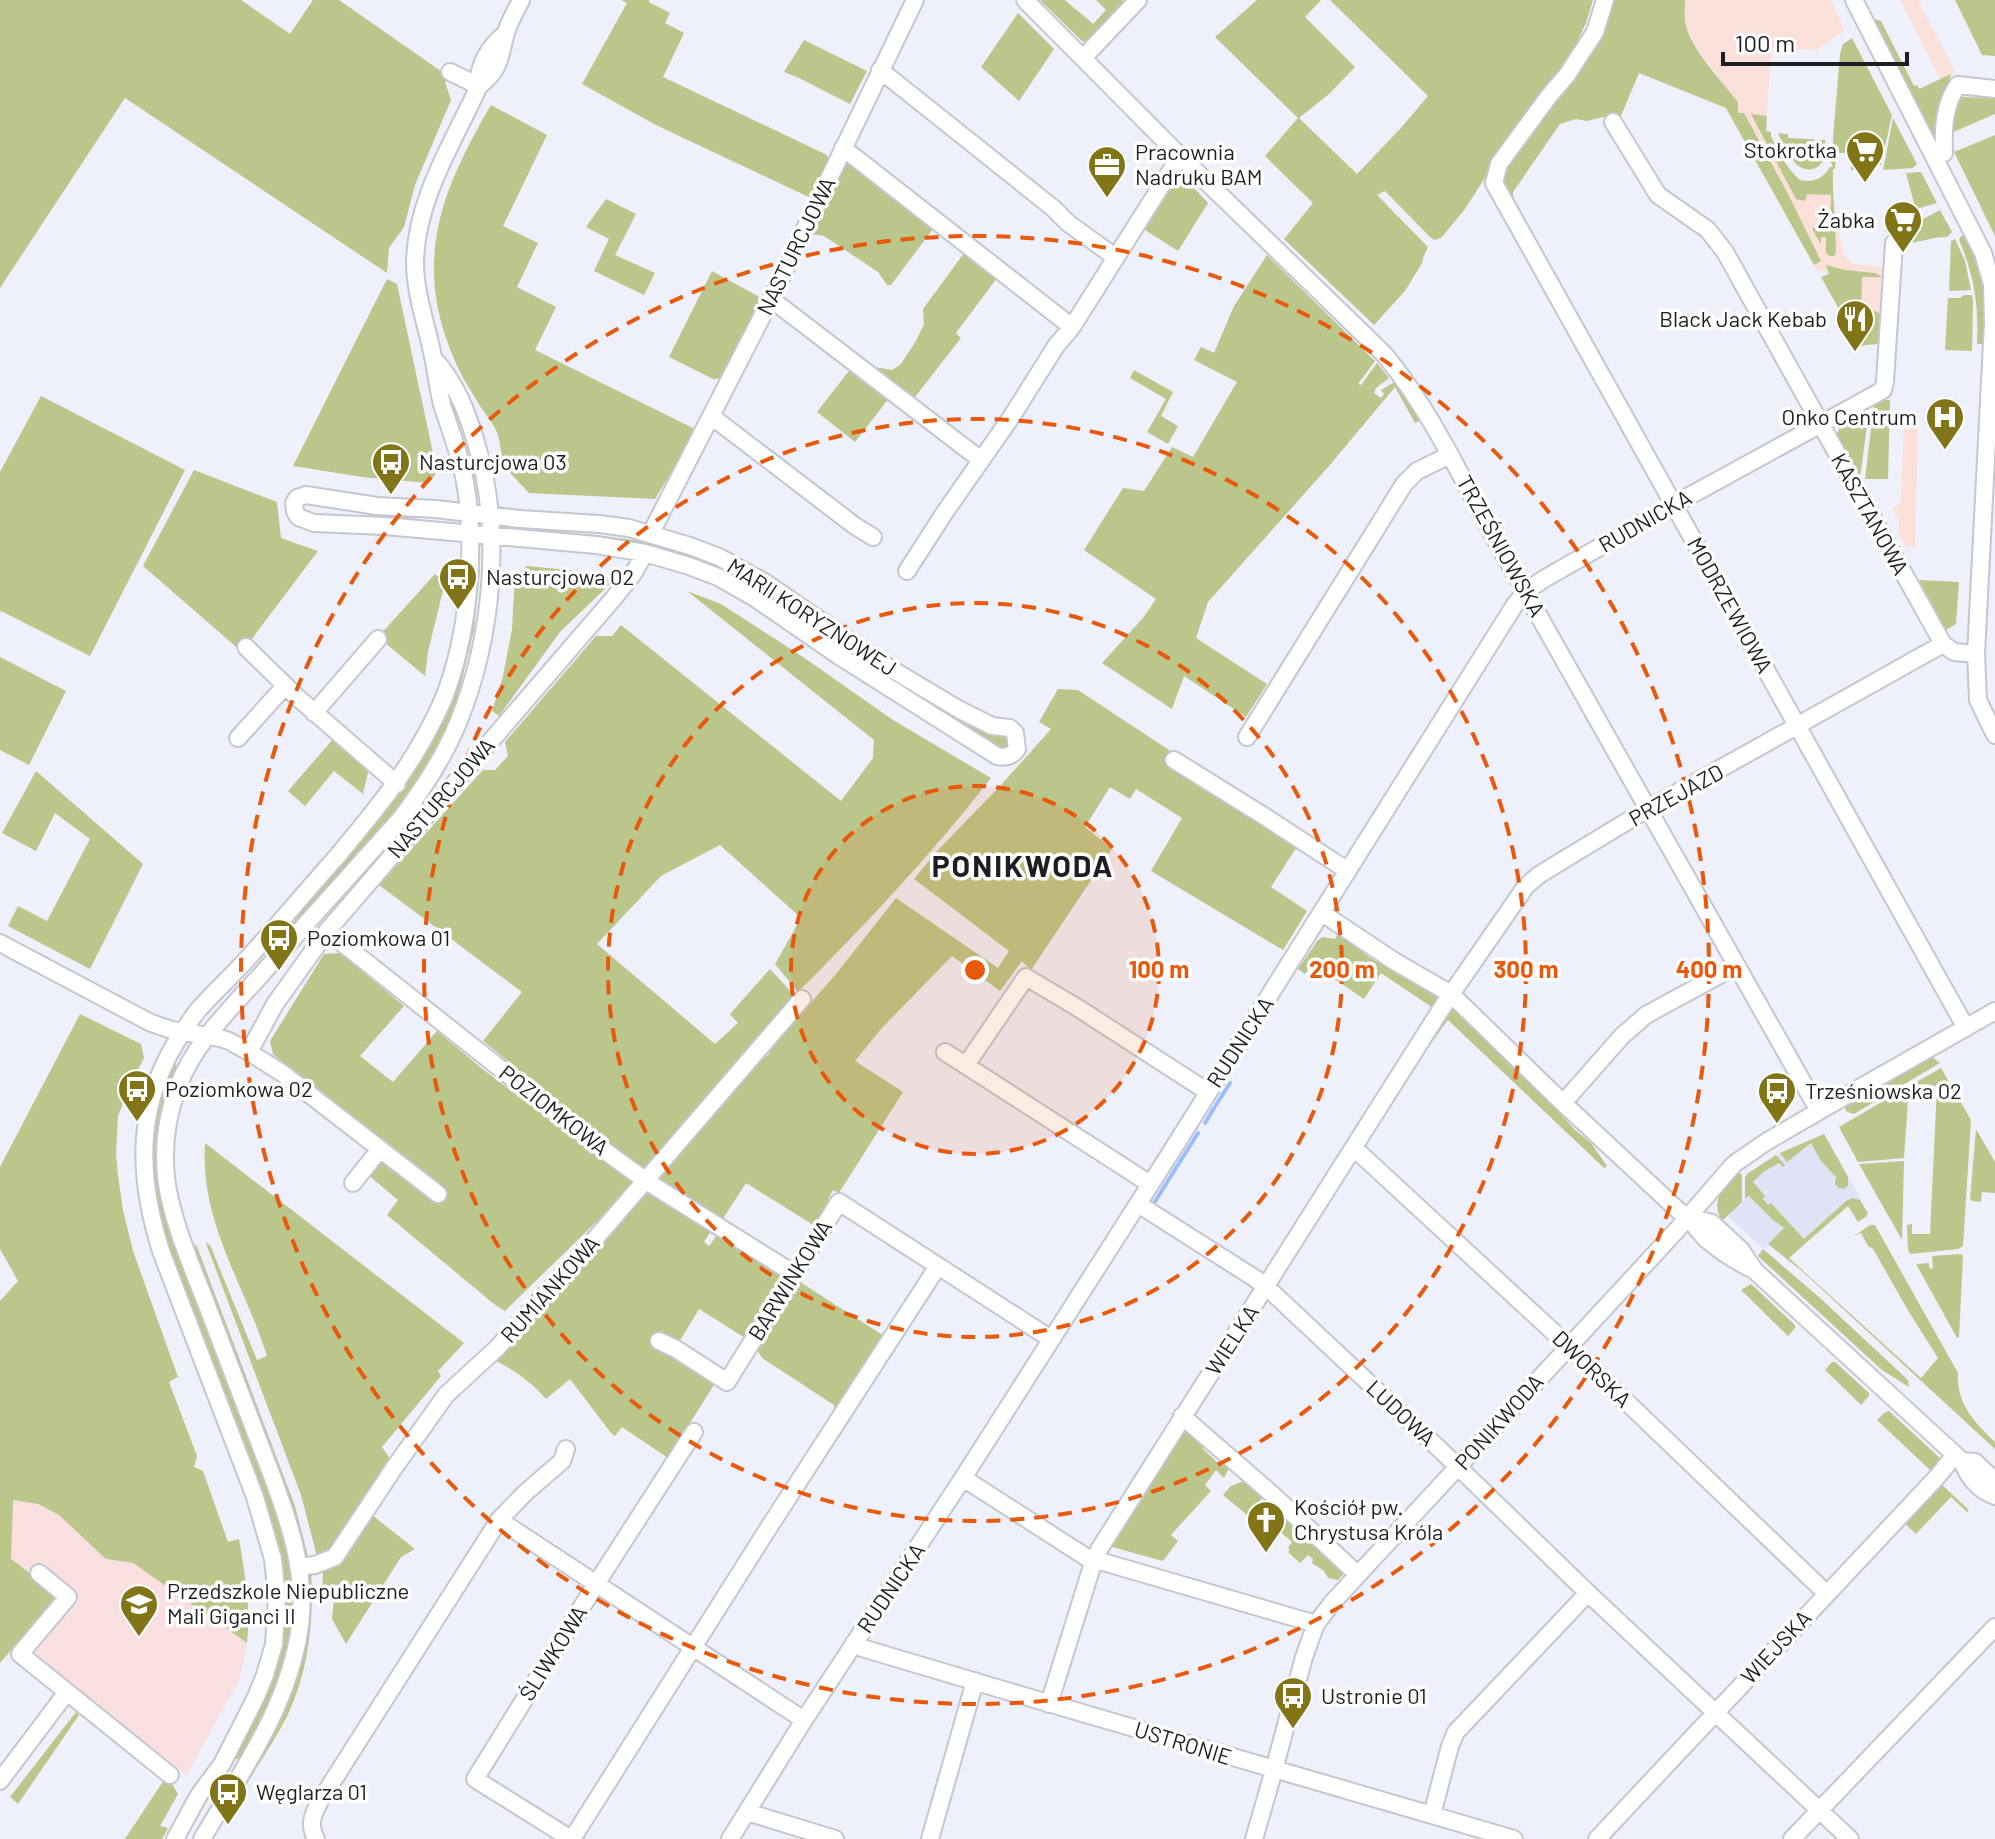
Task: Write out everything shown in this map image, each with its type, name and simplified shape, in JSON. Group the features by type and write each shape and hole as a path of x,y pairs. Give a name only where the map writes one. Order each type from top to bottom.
{"street":[{"path":"175,1839 199,1795 222,1764 256,1697 274,1644 277,1597 273,1559 255,1497 152,1224 143,1159 149,1107 166,1061 197,1011 271,933 397,784 428,732 447,690 457,657 469,587 469,512 455,437 443,407 419,303 417,245 437,175 479,86 490,78 499,61 506,33 521,0"},
{"name":"NASTURCJOWA","path":"651,533 771,299 915,0"},
{"name":"TRZEŚNIOWSKA","path":"1025,0 1384,354 1406,381 1819,1111"},
{"path":"1083,58 1138,0"},
{"name":"MODRZEWIOWA","path":"1605,0 1595,32 1567,75 1499,164 1494,183 1966,1028"},
{"path":"1854,0 1983,253 1992,284 1993,323 1976,654 1978,700 1995,735"},
{"path":"880,70 1068,223 1115,257"},
{"path":"450,72 479,86"},
{"path":"1944,153 1943,129 1952,93 1958,85 1995,89"},
{"name":"KASZTANOWA","path":"1613,122 1658,195 1708,230 1725,252 1943,644"},
{"path":"843,148 1072,327"},
{"path":"907,571 1056,346 1072,327 1180,156"},
{"name":"RUDNICKA","path":"730,1839 1138,1204 1514,606 1526,591 1673,505 1883,390 1894,243"},
{"path":"771,299 981,460"},
{"path":"202,1839 260,1742 287,1685 300,1624 301,1602 294,1543 279,1497 179,1231 166,1179 167,1130 177,1089 195,1052 401,818 437,764 459,721 479,658 488,600 491,516 483,467 467,412 434,359"},
{"path":"711,416 873,537"},
{"path":"1247,737 1404,484 1417,471 1450,455"},
{"name":"MARII KORYZNOWEJ","path":"306,495 377,506 469,512 599,524 651,533 719,557 766,583 888,667 960,710 992,726 1010,728 1017,737 1017,749 1013,754 1000,757 985,749 867,675 755,598 703,571 645,553 596,545 307,522 298,517 294,503 306,495"},
{"name":"NASTURCJOWA","path":"249,1052 275,1004 327,931 613,599 645,553"},
{"path":"314,713 378,639"},
{"path":"1943,644 1954,652 1976,654"},
{"name":"PRZEJAZD","path":"1451,994 1519,894 1532,880 1648,810 1943,644"},
{"path":"246,647 314,713 397,784"},
{"path":"238,738 285,686"},
{"path":"1174,760 1348,871"},
{"path":"1322,913 1451,994 1680,1212 1712,1223 1741,1250 1754,1270 1959,1458 1968,1475 1985,1492 1995,1496"},
{"name":"POZIOMKOWA","path":"327,931 594,1143 646,1181 793,1273"},
{"path":"0,943 151,1023 229,1041 249,1052 282,1073 438,1194"},
{"path":"1563,1103 1622,1036 1646,1015 1736,966"},
{"path":"966,1065 1026,977 1208,1092"},
{"name":"WIELKA","path":"1049,1704 1094,1560 1451,994"},
{"name":"RUMIANKOWA","path":"298,1567 315,1565 335,1557 446,1395 497,1348 802,999"},
{"name":"PONIKWODA","path":"1254,1839 1304,1657 1322,1615 1734,1164 1766,1142 1995,1011"},
{"path":"945,1052 1150,1184"},
{"name":"DWORSKA","path":"1354,1148 1568,1346 1827,1594"},
{"path":"353,1183 380,1149"},
{"name":"BARWINKOWA","path":"659,1341 727,1382 839,1202 1051,1339"},
{"name":"LUDOWA","path":"1138,1204 1266,1287 1850,1839"},
{"path":"572,1839 938,1266"},
{"path":"1182,1416 1358,1575"},
{"name":"ŚLIWKOWA","path":"572,1839 475,1779 694,1432"},
{"path":"316,1839 311,1827 320,1801 499,1520 562,1461 566,1449"},
{"path":"1959,1458 1975,1462 1995,1481"},
{"name":"WIEJSKA","path":"1597,1839 1937,1477 1959,1458"},
{"path":"963,1478 1076,1552 1094,1560 1316,1624"},
{"path":"499,1520 804,1720"},
{"path":"39,1573 68,1597 20,1654 170,1775"},
{"path":"1432,1815 1456,1732 1588,1593"},
{"path":"1792,1839 1995,1627"},
{"name":"USTRONIE","path":"854,1643 1049,1704 1514,1839"},
{"path":"930,1839 975,1681"},
{"path":"0,1781 67,1692"},
{"path":"747,1812 835,1839"}],"shaded area":[{"path":"1685,0 1831,0 1844,31 1816,50 1772,48 1765,137 1794,189 1832,191 1843,253 1854,264 1884,267 1882,317 1862,316 1841,272 1817,271 1725,107 1722,83 1695,45 1684,22"},
{"path":"1900,0 1918,0 1955,72 1940,79"},
{"path":"1904,420 1918,421 1915,547 1906,546 1898,533 1899,520 1892,509 1901,498"},
{"path":"1824,1134 1862,1201 1853,1198 1804,1239 1790,1225 1763,1249 1728,1216 1745,1198 1747,1174 1780,1153"},
{"name":"Przedszkole Niepubliczne Mali Giganci II","path":"12,1500 38,1504 60,1515 106,1559 133,1563 247,1644 240,1678 188,1776 28,1651 67,1605 11,1559"}],"green space":[{"path":"0,0 241,0 290,34 313,0 339,0 448,76 445,82 451,100 415,185 404,227 389,248 387,273 125,98 0,288"},
{"path":"621,0 649,0 670,13 665,23 684,33 663,77 825,154 832,161 813,199 656,125 582,84 627,3"},
{"path":"1040,0 1065,0 1093,24 1106,10 1096,0 1124,2 1083,42"},
{"path":"1257,0 1321,0 1305,17 1355,67 1329,94 1299,118 1357,174 1428,96 1330,0 1593,0 1565,68 1492,158 1495,162 1465,209 1441,238 1434,240 1429,236 1385,191 1377,195 1428,247 1405,291 1374,325 1284,239 1313,203 1265,156 1298,118 1215,37"},
{"path":"1610,0 1685,0 1685,20 1692,41 1738,102 1738,113 1744,113 1821,261 1814,265 1726,108 1639,73 1620,118 1576,119 1560,124 1513,196 1510,197 1500,187 1500,177 1528,132 1561,97 1586,60"},
{"path":"1955,0 1995,0 1995,56 1982,55"},
{"path":"1018,13 1054,49 1019,101 981,67"},
{"path":"1874,19 1881,21 1914,86 1917,85 1919,89 1951,74 1937,138 1932,141 1872,22"},
{"path":"1852,38 1892,115 1881,165 1874,165 1875,134 1858,134 1857,170 1851,170 1852,153 1836,153 1833,179 1836,252 1830,256 1826,253 1826,237 1821,237 1820,243 1812,228 1830,228 1831,195 1807,194 1804,201 1796,199 1751,114 1767,116 1766,131 1771,132 1783,159 1800,180 1821,177 1833,167 1840,54 1843,44"},
{"path":"804,40 867,71 850,104 784,72"},
{"path":"1962,97 1995,98 1995,114 1951,133 1954,103"},
{"path":"491,105 547,135 503,226 538,243 517,287 556,307 535,350 697,430 655,499 529,493 505,464 495,427 455,361 442,326 435,292 434,260 438,229 458,168"},
{"path":"1893,118 1917,164 1913,168 1883,170"},
{"path":"1778,133 1788,134 1788,138 1825,140 1825,156 1817,167 1806,169 1798,166 1787,153"},
{"path":"1995,135 1995,236 1954,152"},
{"path":"849,163 933,229 891,285 887,285 878,272 824,236 812,234 806,239 844,164"},
{"path":"1921,172 1937,203 1920,208 1915,207 1906,173"},
{"path":"1179,175 1208,203 1178,251 1145,230"},
{"path":"606,199 636,214 615,255 655,273 644,295 594,271 609,239 586,227"},
{"path":"1940,210 1952,232 1947,237 1908,242 1884,230 1913,231 1919,221"},
{"path":"1966,234 1983,287 1986,327 1983,344 1977,344 1974,291 1959,240"},
{"path":"1955,239 1965,261 1971,290 1949,291 1951,241"},
{"path":"964,253 997,278 956,333 961,338 915,397 868,366 892,370 901,364 924,324 923,309"},
{"path":"1267,255 1375,361 1358,384 1361,385 1377,363 1389,378 1374,393 1381,398 1384,394 1381,390 1398,380 1421,420 1415,423 1395,387 1208,602 1196,638 1267,684 1246,717 1184,676 1172,709 1102,663 1156,599 1084,550 1123,488 1144,491 1172,447 1193,457 1237,382 1194,360 1201,347 1214,353 1234,306"},
{"path":"1826,265 1875,273 1882,277 1862,277 1861,310 1875,311 1882,317 1881,344 1860,347 1855,333 1821,277 1829,274"},
{"path":"712,271 765,300 727,378 713,379 669,357"},
{"path":"387,279 397,284 437,472 429,483 293,466"},
{"path":"1972,295 1973,301 1972,351 1945,350 1948,298"},
{"path":"852,367 890,397 855,442 817,412"},
{"path":"1134,370 1173,392 1161,416 1178,426 1168,444 1147,432 1166,399 1130,378"},
{"path":"41,396 185,470 90,656 0,613 0,472"},
{"path":"1890,400 1888,479 1865,479 1874,404"},
{"path":"1869,411 1860,478 1837,434 1840,426"},
{"path":"194,470 277,502 281,538 318,551 242,652 143,566"},
{"path":"528,531 633,540 687,553 725,569 782,602 887,675 985,732 1005,733 1012,741 1005,752 994,747 986,738 872,670 741,581 528,534"},
{"path":"527,566 590,572 608,577 610,584 560,632 499,716 492,711 512,629 515,575"},
{"path":"476,570 480,570 474,630 451,725 405,803 230,1002 228,999 286,933 321,884 393,801 413,772 439,726"},
{"path":"435,574 445,582 425,676 378,637"},
{"path":"1919,580 1959,582 1956,624 1946,630"},
{"path":"687,591 721,604 893,720 991,778 898,888 798,992 775,964 801,918 720,845 661,876 597,944 715,1044 738,1023 730,1014 770,969 796,997 644,1169 483,1041 522,992 379,885 483,770 495,770 508,756 505,742 596,636 612,636 621,625 841,801 873,758 874,740"},
{"path":"0,657 66,691 29,765 0,750"},
{"path":"1058,689 1078,690 1210,777 1298,845 1271,887 1307,911 1283,950 1151,871 1182,818 1136,789 1130,799 1110,787 1085,827 1112,849 1031,970 1022,961 1000,991 952,956 881,1029 855,1061 903,1092 839,1193 833,1190 815,1226 746,1183 722,1220 658,1178 757,1063 769,1054 896,898 998,968 1009,951 914,879 1051,729 1039,722"},
{"path":"334,738 369,768 363,794 334,771 305,806 288,791"},
{"path":"36,771 143,864 90,969 8,926 18,906 47,921 90,839 55,813 36,851 2,833"},
{"path":"1338,933 1369,957 1435,995 1445,996 1433,1008 1381,973 1364,999 1312,964 1305,974 1298,969 1318,940 1323,937 1335,939"},
{"path":"340,953 404,1006 360,1056 393,1082 437,1031 635,1184 505,1311 387,1215 398,1200 367,1174 379,1158 288,1089 298,1075 273,1054 270,1041 324,954"},
{"path":"1451,1004 1591,1143 1607,1166 1604,1168 1448,1020 1429,1046"},
{"path":"80,1014 141,1044 144,1058 118,1116 116,1154 123,1210 133,1251 178,1377 169,1382 197,1456 194,1467 203,1471 228,1542 239,1539 248,1604 247,1643 133,1563 106,1559 59,1515 38,1504 13,1500 11,1559 59,1595 0,1663 0,1301 18,1281 0,1249 0,1167"},
{"path":"1932,1057 1940,1063 1854,1114 1847,1112 1844,1107"},
{"path":"174,1064 177,1066 162,1104 157,1131 157,1173 283,1528 293,1576 294,1620 282,1678 240,1759 235,1759 236,1754 271,1679 283,1594 155,1209 151,1149 160,1096"},
{"path":"1941,1068 1971,1120 1963,1246 1910,1254 1907,1225 1912,1224 1912,1234 1930,1234 1937,1086 1920,1084 1919,1094 1913,1093 1913,1084"},
{"path":"1909,1086 1904,1158 1858,1162 1839,1127"},
{"path":"1976,1129 1995,1162 1995,1193 1982,1192 1981,1202 1970,1199"},
{"path":"1824,1134 1848,1177 1848,1186 1844,1189 1835,1184 1836,1177 1821,1161 1811,1143 1787,1162 1780,1153"},
{"path":"205,1143 464,1343 438,1371 441,1376 382,1447 399,1472 372,1515 415,1549 401,1557 346,1644 332,1619 334,1600 322,1593 323,1573 330,1556 318,1560 301,1495 207,1246 206,1242 210,1245 257,1360 267,1356 216,1226 205,1172"},
{"path":"1776,1155 1785,1165 1783,1167 1779,1163 1753,1182 1765,1196 1763,1199 1768,1205 1771,1203 1804,1239 1852,1198 1860,1200 1868,1213 1858,1222 1848,1206 1789,1258 1921,1378 1938,1358 1873,1249 1861,1233 1854,1236 1875,1225 1958,1373 1963,1403 1995,1442 1995,1449 1803,1272 1768,1244 1784,1228 1749,1196 1745,1198 1745,1178"},
{"path":"1904,1161 1902,1240 1859,1164"},
{"path":"1739,1172 1742,1175 1742,1202 1722,1221 1717,1207 1720,1194"},
{"path":"646,1190 711,1231 704,1242 709,1246 717,1235 782,1277 781,1285 750,1341 699,1309 678,1344 653,1340 652,1345 717,1380 668,1458 622,1427 615,1436 611,1433 570,1379 546,1399 523,1377 496,1361"},
{"path":"196,1244 295,1506 309,1560 305,1557 194,1251"},
{"path":"1763,1249 1908,1380 1909,1387 1882,1370 1758,1256"},
{"path":"1961,1254 1957,1338 1916,1264 1929,1263 1929,1268 1933,1269 1932,1256"},
{"path":"797,1280 884,1336 835,1412 834,1405 762,1358 755,1346"},
{"path":"1751,1284 1795,1325 1788,1336 1741,1290"},
{"path":"1832,1362 1869,1393 1861,1405 1825,1370"},
{"path":"1889,1411 1942,1460 1935,1472 1877,1420"},
{"path":"1184,1430 1205,1446 1203,1449 1219,1464 1222,1462 1229,1468 1224,1478 1216,1470 1205,1485 1211,1491 1171,1535 1178,1541 1163,1561 1112,1547 1111,1545"},
{"path":"1244,1481 1262,1498 1247,1515 1223,1495 1231,1486"},
{"path":"1940,1483 1969,1510 1967,1512 1951,1497 1916,1534 1903,1522"},
{"path":"1273,1507 1345,1572 1338,1580 1328,1578 1308,1555 1300,1563 1288,1552 1292,1542 1263,1517"},
{"path":"311,1572 311,1626 306,1661 296,1695 239,1797 240,1786 280,1718 301,1663 307,1579"},
{"path":"76,1712 79,1715 18,1804 10,1797"},
{"path":"164,1780 171,1782 178,1794 160,1826 168,1828 162,1839 125,1839"}],"waterway":[{"path":"1216,1105 1230,1083"},
{"path":"1205,1123 1214,1108"},
{"path":"1154,1203 1198,1133"}],"place":[{"name":"Stokrotka","path":"1865,184"},
{"name":"Pracownia Nadruku BAM","path":"1107,199"},
{"name":"Żabka","path":"1903,254"},
{"name":"Black Jack Kebab","path":"1855,353"},
{"name":"Onko Centrum","path":"1945,451"},
{"name":"Nasturcjowa 03","path":"391,496"},
{"name":"Nasturcjowa 02","path":"458,611"},
{"name":"Poziomkowa 01","path":"279,972"},
{"name":"Poziomkowa 02","path":"137,1123"},
{"name":"Trześniowska 02","path":"1777,1125"},
{"name":"Kościół pw. Chrystusa Króla","path":"1266,1554"},
{"name":"Przedszkole Niepubliczne Mali Giganci II","path":"139,1638"},
{"name":"Ustronie 01","path":"1293,1730"},
{"name":"Węglarza 01","path":"228,1826"}],"district":[{"name":"PONIKWODA","path":"1023,867"}]}
